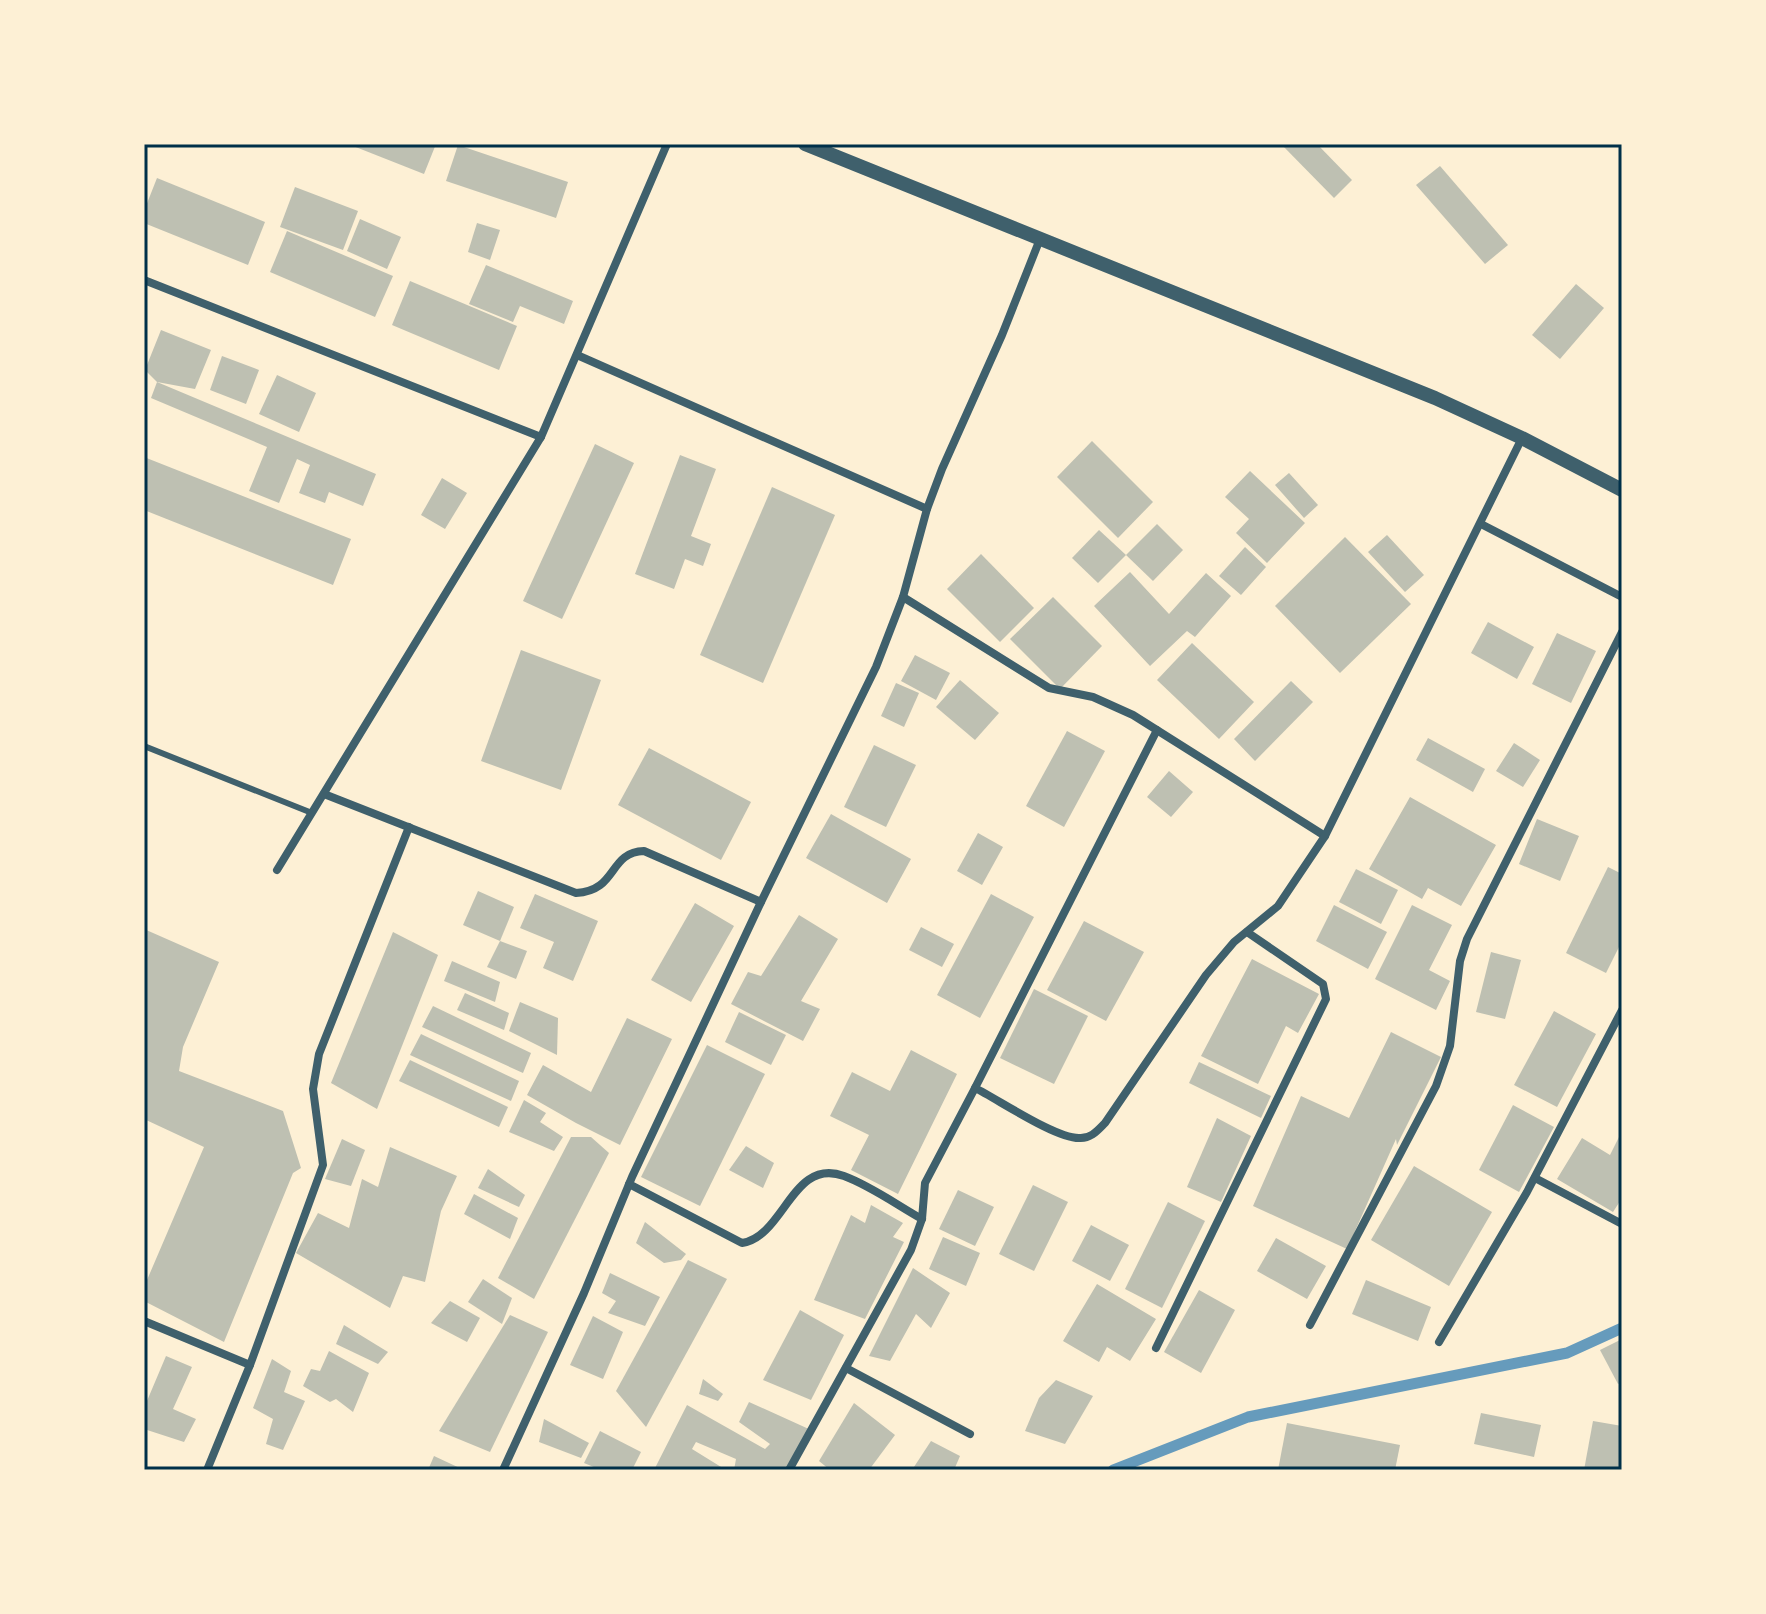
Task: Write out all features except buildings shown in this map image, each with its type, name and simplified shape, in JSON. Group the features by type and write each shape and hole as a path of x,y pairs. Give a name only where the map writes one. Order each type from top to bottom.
{"street":[{"path":"277,870 541,437 667,144"},
{"path":"815,146 1435,398 1522,438 1622,490"},
{"path":"503,1470 584,1293 629,1184 761,902 876,667 903,597 927,509 1040,239"},
{"path":"144,280 541,437"},
{"path":"577,355 927,509"},
{"path":"975,1088 1059,1132 1081,1139 1093,1135 1105,1123 1206,975 1234,942 1278,906 1325,836 1522,438"},
{"path":"1481,524 1622,597"},
{"path":"903,597 1049,688 1112,704 1325,836"},
{"path":"1310,1325 1436,1086 1450,1046 1460,961 1467,939 1622,632"},
{"path":"789,1470 911,1250 922,1219 925,1183 1157,730"},
{"path":"324,794 576,893 588,893 603,885 626,855 631,851 644,851 761,902"},
{"path":"207,1470 250,1365 323,1165 313,1089 319,1054 409,827"},
{"path":"1156,1348 1326,999 1323,984 1247,932"},
{"path":"1439,1342 1535,1178 1622,1010"},
{"path":"629,1184 742,1243 754,1241 766,1232 797,1189 811,1177 829,1173 844,1176 922,1219"},
{"path":"1535,1178 1622,1224"},
{"path":"144,1321 250,1365"},
{"path":"846,1368 970,1434"}],"lane":[{"path":"144,746 312,813"}],"waterway":[{"path":"1113,1470 1248,1417 1567,1353 1622,1328"}]}
